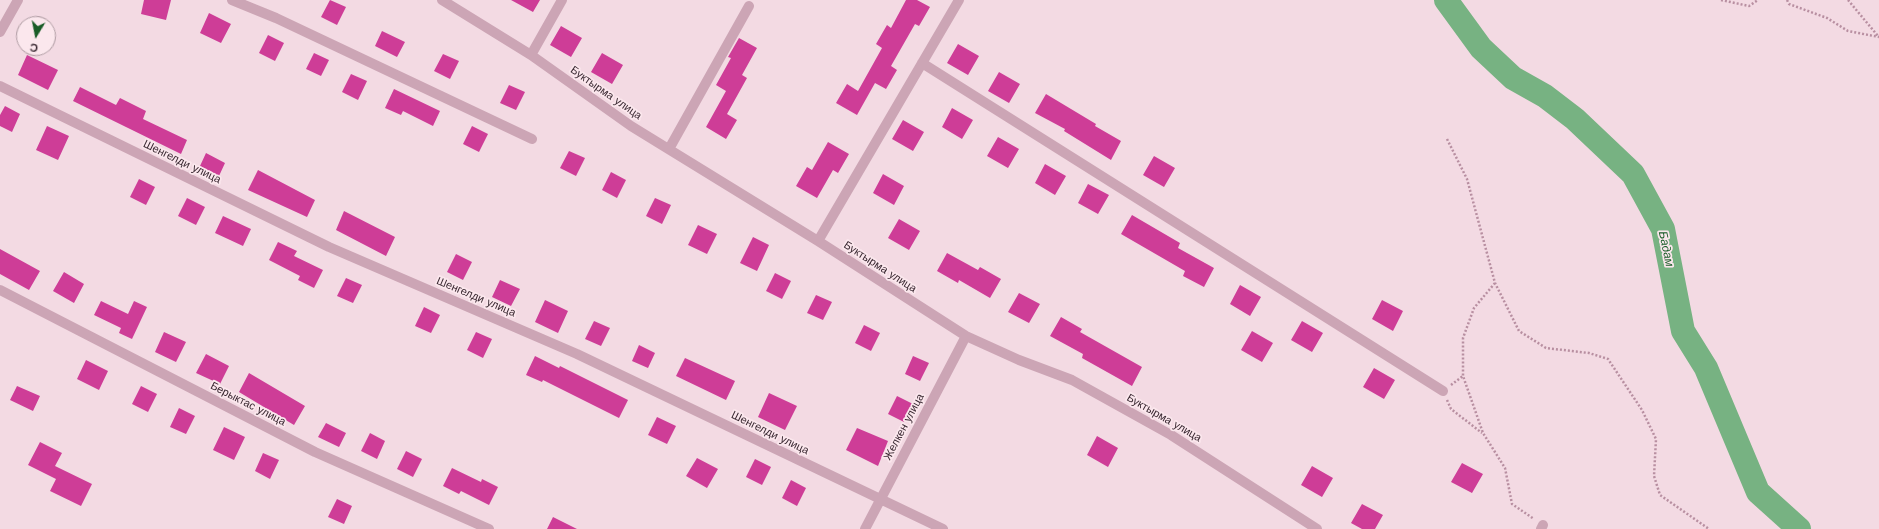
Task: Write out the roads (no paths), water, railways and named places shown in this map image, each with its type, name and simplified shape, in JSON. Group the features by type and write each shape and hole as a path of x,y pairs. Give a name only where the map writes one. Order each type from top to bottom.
{"street":[{"path":"0,32 18,0"},
{"path":"232,0 276,18 532,139"},
{"name":"Буктырма улица","path":"442,0 531,55 631,126 818,241 966,336 1019,360 1072,380 1085,387 1171,435 1318,529"},
{"path":"531,55 562,0"},
{"path":"818,241 959,0"},
{"path":"669,149 749,6"},
{"path":"922,63 1443,391"},
{"name":"Шенгелди улица","path":"0,86 329,247 577,354 943,529"},
{"name":"Берыктас улица","path":"0,290 315,452 489,529"},
{"name":"Желкен улица","path":"865,529 966,336"}],"waterway":[{"name":"Бадам","path":"1446,0 1481,48 1513,78 1545,96 1575,119 1633,174 1663,229 1683,331 1706,368 1758,492 1799,529"}]}
